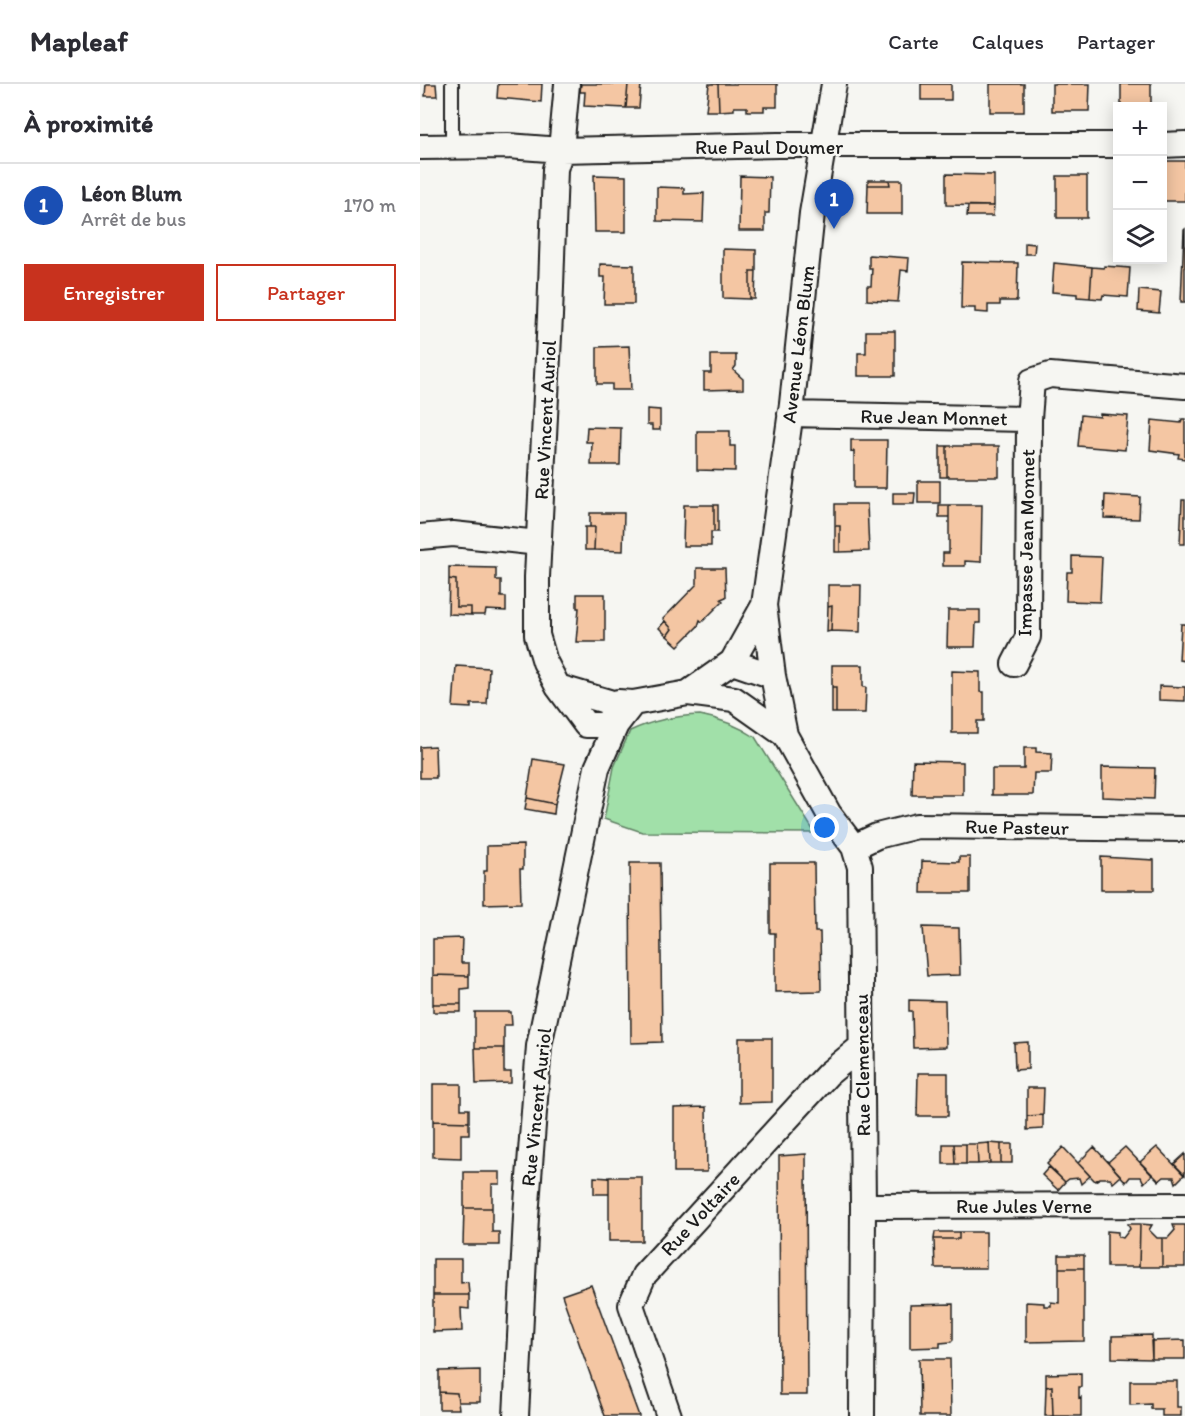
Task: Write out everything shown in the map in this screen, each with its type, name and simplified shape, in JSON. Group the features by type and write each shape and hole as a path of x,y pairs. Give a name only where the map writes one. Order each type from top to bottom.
{"street":[{"name":"Rue Vincent Auriol","path":"567,84 561,150 555,169 537,635 545,662 558,687 586,725 597,768"},
{"name":"Avenue Léon Blum","path":"785,735 773,676 764,605 790,414 813,213 834,84"},
{"path":"1167,145 1185,144"},
{"name":"Rue Paul Doumer","path":"420,147 508,146 561,150 1113,145"},
{"name":"Rue Jean Monnet","path":"790,414 1029,419 1032,381 1050,375 1185,386"},
{"name":"Impasse Jean Monnet","path":"1014,664 1028,637 1029,419"},
{"path":"420,537 453,534 539,543"},
{"name":"Avenue Léon Blum","path":"688,693 732,662 764,605"},
{"path":"735,699 732,662 773,676"},
{"path":"735,699 773,676"},
{"path":"558,687 621,702 688,693 735,699 785,735"},
{"name":"Rue Vincent Auriol","path":"516,1416 526,1217 539,1046 597,768 616,725 621,702"},
{"path":"586,725 621,702"},
{"path":"586,725 616,725"},
{"name":"Rue Clemenceau","path":"785,735 830,814 854,848 860,867 862,1416"},
{"name":"Rue Pasteur","path":"854,848 877,836 917,826 1185,829"},
{"name":"Rue Voltaire","path":"669,1416 631,1305 644,1275 828,1074 862,1046"},
{"name":"Rue Jules Verne","path":"863,1206 1185,1205"}],"lane":[{"path":"452,84 452,147"}],"green space":[{"path":"700,715 729,723 755,737 815,833 642,832 604,819 614,767 630,731 664,719"}],"building":[{"path":"426,84 436,84 437,96 425,96"},
{"path":"498,84 542,84 541,102 497,98"},
{"path":"581,84 628,84 626,108 584,106 585,92 580,92"},
{"path":"628,84 641,84 639,108 626,108"},
{"path":"709,84 718,84 719,111 706,111"},
{"path":"718,84 777,84 777,107 764,107 764,111 747,111 747,107 734,107 734,110 719,111"},
{"path":"921,84 951,84 951,100 921,100"},
{"path":"990,84 1024,84 1024,112 990,112"},
{"path":"1052,84 1090,84 1089,111 1052,111"},
{"path":"1121,84 1151,84 1151,102 1121,102"},
{"path":"1167,161 1185,161 1185,201 1167,201"},
{"path":"946,174 994,175 994,206 946,205"},
{"path":"594,175 626,176 626,232 595,232"},
{"path":"740,176 770,177 769,213 765,213 765,231 739,231"},
{"path":"1057,176 1087,176 1087,218 1057,218"},
{"path":"868,180 889,180 890,185 868,185"},
{"path":"889,180 902,180 902,214 867,214 868,185 890,185"},
{"path":"657,187 684,188 684,194 704,193 703,222 657,221"},
{"path":"968,206 994,206 993,216 967,216"},
{"path":"1184,230 1185,302 1181,302"},
{"path":"1025,243 1035,244 1034,254 1025,254"},
{"path":"723,249 756,250 756,271 750,271 750,299 723,298"},
{"path":"869,255 909,258 908,271 901,270 898,302 867,300 867,286 871,286 872,268 869,268"},
{"path":"962,262 1018,263 1017,301 1000,301 1000,305 988,305 988,313 975,312 975,308 961,308"},
{"path":"1054,263 1092,267 1090,298 1077,297 1077,294 1052,292"},
{"path":"600,264 634,265 634,304 604,304 605,277 600,277"},
{"path":"1104,266 1130,268 1128,297 1103,295 1102,299 1090,298 1092,267 1104,268"},
{"path":"750,271 756,271 755,299 750,299"},
{"path":"1139,290 1161,292 1159,313 1138,311"},
{"path":"866,331 895,331 895,376 858,376 858,353 866,353"},
{"path":"629,346 631,390 612,390 612,384 597,384 597,347"},
{"path":"711,355 736,355 736,366 733,370 743,379 743,389 704,390 704,373 711,373"},
{"path":"647,409 660,410 660,430 652,430 652,425 647,425"},
{"path":"1100,414 1128,416 1125,450 1078,446 1081,415 1100,417"},
{"path":"1182,419 1185,419 1185,459 1178,458 1179,454 1150,450 1152,420 1181,423"},
{"path":"587,427 621,428 620,465 591,465 592,442 586,442"},
{"path":"697,431 730,431 730,446 735,446 735,471 697,470"},
{"path":"851,440 887,440 886,488 854,488 854,451 851,452"},
{"path":"940,446 947,446 947,477 940,477"},
{"path":"947,446 999,446 999,477 947,477"},
{"path":"918,481 940,481 940,503 918,503"},
{"path":"893,493 915,493 914,504 893,504"},
{"path":"1105,495 1140,497 1139,519 1104,518"},
{"path":"1182,500 1185,500 1185,544 1180,544"},
{"path":"835,504 867,504 869,551 840,552 840,526 835,526"},
{"path":"684,505 714,505 714,532 711,532 711,546 683,546"},
{"path":"714,505 718,505 718,532 714,532"},
{"path":"939,505 949,505 949,517 939,517"},
{"path":"949,505 982,505 981,562 965,561 965,566 943,566 943,553 949,553"},
{"path":"590,513 624,513 623,551 594,550 595,527 590,527"},
{"path":"835,526 840,526 840,552 835,552"},
{"path":"585,527 595,527 594,550 585,550"},
{"path":"1072,556 1102,557 1100,602 1066,601 1067,572 1072,572"},
{"path":"449,567 496,568 496,580 501,580 501,597 506,597 506,611 486,610 485,615 471,615 471,607 456,607 456,580 449,579"},
{"path":"697,568 725,568 726,597 721,599 723,601 702,622 700,620 698,626 678,646 667,636 672,629 663,619 697,584"},
{"path":"449,579 456,580 456,607 471,607 471,615 448,614"},
{"path":"828,585 861,585 860,632 831,631 832,606 828,607"},
{"path":"577,594 605,594 605,642 576,642 579,608 577,608"},
{"path":"832,606 831,631 827,632 828,607"},
{"path":"948,610 980,610 980,623 976,623 975,647 947,647"},
{"path":"665,621 672,629 667,636 659,628"},
{"path":"1181,624 1185,624 1185,661 1179,660"},
{"path":"832,665 863,665 863,687 866,687 865,713 836,713 836,687 832,687"},
{"path":"456,666 489,668 487,704 471,704 471,708 453,707"},
{"path":"952,671 980,672 980,692 984,692 984,721 977,721 977,733 952,733"},
{"path":"1159,686 1185,687 1185,701 1159,700"},
{"path":"832,687 836,687 836,713 832,713"},
{"path":"435,746 436,778 420,778 420,747"},
{"path":"1024,748 1036,748 1036,752 1052,753 1051,773 1034,773 1033,795 992,795 992,769 1024,769"},
{"path":"533,759 565,764 555,804 527,798"},
{"path":"913,761 963,762 963,795 912,795"},
{"path":"1102,767 1155,768 1154,799 1102,797"},
{"path":"527,798 555,804 554,814 525,809"},
{"path":"523,845 523,869 520,869 521,903 484,904 487,846"},
{"path":"959,857 970,857 970,893 921,893 922,861 959,862"},
{"path":"1101,857 1154,860 1154,890 1101,890"},
{"path":"630,863 660,863 662,1042 631,1043"},
{"path":"770,863 814,863 815,932 820,932 821,991 775,992 775,933 770,933"},
{"path":"923,927 959,928 960,975 927,976"},
{"path":"462,938 461,963 469,963 469,976 433,975 433,939"},
{"path":"433,975 469,976 469,988 461,989 461,1004 433,1004"},
{"path":"909,1000 945,1001 946,1047 913,1048 912,1011 909,1011"},
{"path":"433,1004 461,1004 461,1012 433,1012"},
{"path":"475,1012 511,1012 512,1025 504,1025 504,1048 475,1048"},
{"path":"739,1038 772,1038 772,1102 739,1103"},
{"path":"1028,1042 1028,1069 1015,1070 1014,1043"},
{"path":"475,1048 504,1048 504,1072 511,1072 511,1083 476,1084"},
{"path":"918,1073 948,1073 948,1116 917,1116"},
{"path":"433,1084 461,1084 461,1109 469,1109 469,1122 433,1121"},
{"path":"1027,1088 1044,1088 1043,1115 1027,1116"},
{"path":"706,1107 707,1172 674,1172 674,1108"},
{"path":"1043,1115 1043,1129 1027,1130 1027,1116"},
{"path":"433,1121 469,1122 469,1134 461,1134 461,1158 433,1157"},
{"path":"989,1143 1001,1144 1001,1163 990,1163"},
{"path":"989,1143 990,1163 978,1164 977,1144"},
{"path":"943,1144 954,1144 955,1164 943,1164"},
{"path":"954,1144 966,1144 966,1164 955,1164"},
{"path":"966,1144 977,1144 978,1164 966,1164"},
{"path":"1001,1144 1012,1144 1012,1163 1001,1163"},
{"path":"1063,1147 1090,1176 1081,1184 1079,1178 1065,1182 1047,1164"},
{"path":"1094,1147 1121,1176 1113,1183 1110,1178 1100,1178 1095,1181 1078,1163"},
{"path":"1125,1147 1152,1175 1144,1183 1141,1177 1130,1177 1126,1182 1108,1162"},
{"path":"1157,1147 1184,1175 1176,1183 1174,1177 1164,1177 1159,1181 1140,1162"},
{"path":"806,1154 807,1395 780,1395 779,1156"},
{"path":"1185,1154 1185,1175 1174,1164"},
{"path":"1049,1167 1065,1182 1058,1190 1042,1175"},
{"path":"464,1172 500,1172 500,1184 492,1184 492,1208 464,1208"},
{"path":"594,1177 609,1178 609,1194 594,1194"},
{"path":"609,1177 642,1177 642,1241 609,1241"},
{"path":"464,1208 492,1208 492,1232 499,1232 499,1245 463,1245"},
{"path":"1128,1224 1140,1224 1139,1267 1107,1267 1107,1231 1118,1232 1118,1237 1123,1238 1130,1229"},
{"path":"1140,1224 1152,1225 1149,1230 1157,1238 1162,1238 1162,1267 1139,1267"},
{"path":"1173,1225 1185,1225 1185,1267 1162,1267 1162,1238 1168,1238 1175,1230"},
{"path":"935,1232 959,1232 959,1239 934,1239"},
{"path":"959,1232 986,1232 986,1268 935,1268 934,1239 959,1239"},
{"path":"1059,1255 1084,1255 1084,1268 1059,1268"},
{"path":"433,1259 461,1259 461,1283 468,1282 469,1295 433,1295"},
{"path":"1059,1268 1084,1268 1084,1341 1026,1342 1026,1302 1044,1303 1044,1306 1051,1306 1051,1302 1059,1303"},
{"path":"591,1285 639,1416 605,1416 562,1295"},
{"path":"433,1295 469,1295 469,1309 461,1308 462,1331 433,1332"},
{"path":"953,1304 953,1340 940,1343 940,1347 910,1348 910,1305"},
{"path":"1152,1335 1152,1359 1112,1358 1112,1336"},
{"path":"1185,1340 1185,1359 1152,1359 1151,1341"},
{"path":"919,1359 950,1359 951,1416 920,1416"},
{"path":"480,1370 480,1402 458,1402 457,1393 439,1392 439,1371"},
{"path":"1081,1373 1079,1398 1081,1397 1081,1416 1053,1416 1052,1386 1046,1387 1046,1374"},
{"path":"1130,1381 1177,1381 1177,1407 1181,1407 1181,1416 1162,1416 1162,1409 1151,1409 1151,1404 1130,1405"},
{"path":"1052,1386 1053,1416 1045,1416 1046,1387"},
{"path":"439,1392 457,1393 459,1409 439,1409"}],"place":[{"name":"Léon Blum","path":"834,229"}]}
